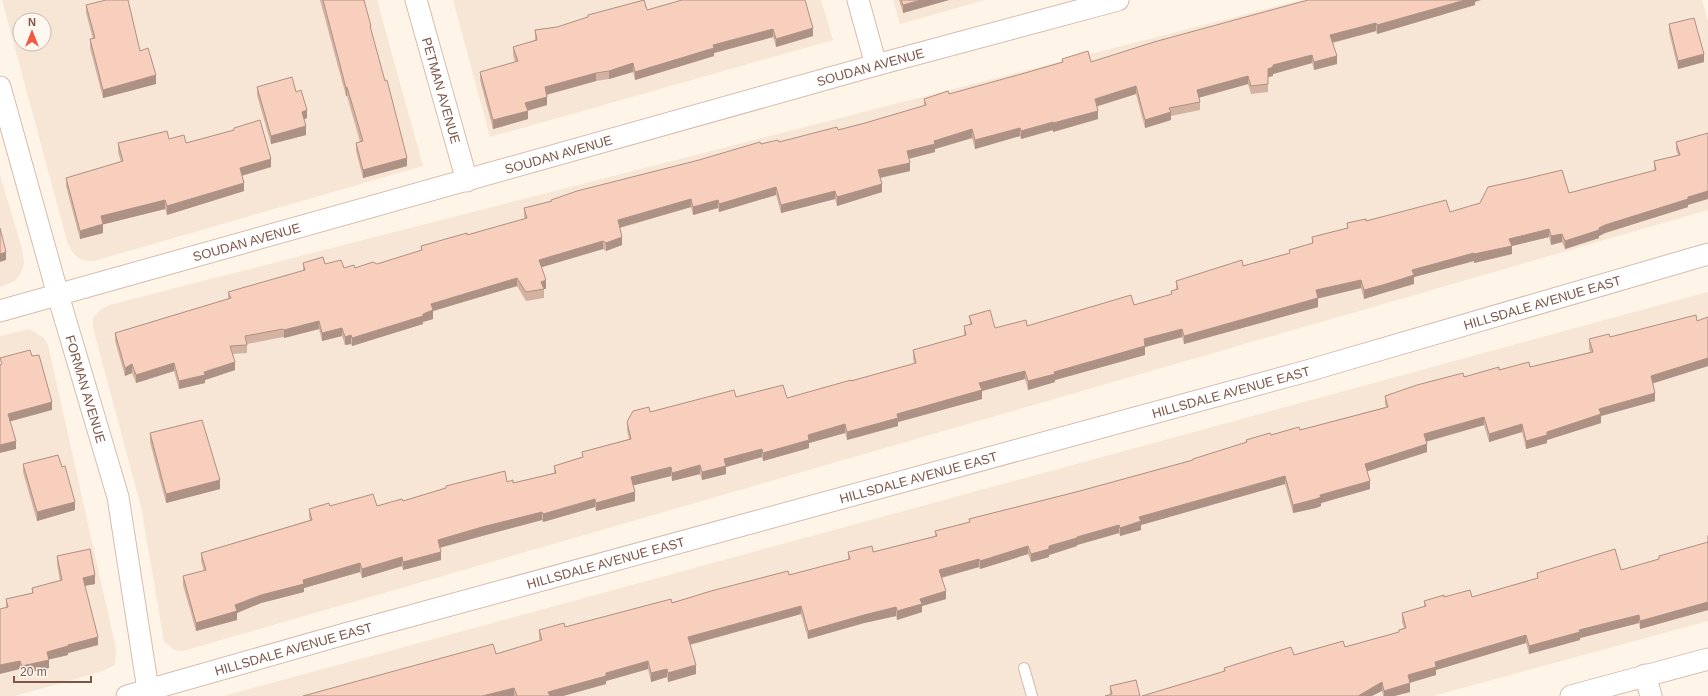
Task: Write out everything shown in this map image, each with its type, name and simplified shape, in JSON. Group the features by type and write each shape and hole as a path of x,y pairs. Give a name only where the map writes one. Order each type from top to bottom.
{"street":[{"name":"PETMAN AVENUE","path":"416,0 467,181"},
{"path":"858,0 876,65"},
{"name":"SOUDAN AVENUE","path":"0,311 876,65 1118,0"},
{"name":"FORMAN AVENUE","path":"0,87 58,295 118,497 148,693"},
{"name":"HILLSDALE AVENUE EAST","path":"127,696 148,693 356,631 1307,371 1708,254"},
{"path":"1571,696 1708,659"},
{"path":"1645,675 1651,696"}],"lane":[{"path":"1024,668 1032,696"}],"shaded area":[{"path":"2,0 377,0 423,166 94,261 86,261 78,258 71,250 67,241 16,52 52,52 52,12 12,12 12,37"},
{"path":"453,0 821,0 833,40 490,137"},
{"path":"893,0 985,0 900,24"},
{"path":"1301,0 1702,0 1708,21 1708,210 183,651 174,650 164,641 141,507 93,328 93,318 100,310 109,305"},
{"path":"0,175 22,249 24,263 21,273 15,281 0,287"},
{"path":"1708,292 1708,621 1433,696 224,696"},
{"path":"29,329 44,338 48,345 116,649 115,665 103,671 15,696 0,696 0,336"}],"building":[{"path":"106,0 128,0 140,51 148,48 156,75 103,90 90,39 95,38 86,5"},
{"path":"323,0 364,0 407,158 363,170 356,143 363,141 347,87 346,88"},
{"path":"644,0 647,10 682,0 805,0 813,28 776,39 773,29 713,45 714,48 635,72 633,63 609,71 596,73 545,87 547,97 525,103 528,111 493,120 480,72 518,61 513,47 537,40 535,30 557,27 588,17 588,15"},
{"path":"901,0 921,0 903,5"},
{"path":"1308,0 1465,0 1377,25 1376,23 1330,35 1337,56 1314,62 1312,55 1273,65 1273,67 1268,69 1268,84 1251,86 1248,76 1197,90 1200,102 1169,108 1171,112 1145,120 1136,86 1095,99 1098,111 1021,131 1020,128 975,140 972,129 934,141 935,144 907,151 910,163 878,170 882,184 837,197 835,191 781,205 776,187 719,204 718,200 693,207 691,199 618,220 622,237 606,243 603,241 539,260 546,280 541,282 544,289 526,292 517,278 431,304 433,310 423,314 423,316 352,338 351,335 345,337 342,328 322,333 319,321 284,330 245,336 247,345 230,346 235,362 204,372 205,375 179,381 174,363 136,375 132,364 125,368 115,333 231,298 228,292 305,270 303,263 323,257 325,264 341,260 344,268 354,265 355,268 373,262 377,264 422,250 421,246 527,218 524,208 552,201 551,200 577,191 699,160 760,142 761,144 778,140 779,142 837,127 838,130 865,123 926,105 924,99 948,91 949,94 1025,73 1063,62 1062,59 1088,51 1091,62 1154,42"},
{"path":"1694,18 1704,54 1678,61 1669,24"},
{"path":"292,77 296,92 301,90 307,110 302,112 306,126 271,136 257,87"},
{"path":"260,120 271,159 240,168 244,183 167,206 165,200 101,216 103,224 80,231 66,178 123,161 118,143 167,131 169,139 184,135 186,143 234,130 234,128"},
{"path":"1708,133 1708,191 1688,197 1688,199 1605,225 1599,228 1599,230 1565,241 1562,234 1551,236 1549,229 1509,239 1512,246 1474,253 1412,270 1414,275 1383,285 1364,290 1361,280 1316,290 1318,298 1184,336 1182,329 1144,339 1145,346 1054,372 1055,374 1028,381 1025,371 979,383 982,390 897,414 898,418 847,432 845,424 808,435 809,440 763,453 762,449 724,459 726,466 702,472 700,465 672,473 671,467 631,477 635,492 596,503 595,499 543,514 542,512 482,527 438,540 441,552 403,562 402,557 362,569 360,563 303,580 304,584 261,595 235,605 237,611 196,623 183,576 206,570 201,553 312,520 309,509 329,503 330,506 373,494 377,506 402,499 403,501 446,488 446,486 505,471 507,482 513,480 513,483 556,473 554,466 583,457 582,452 631,439 627,422 633,411 649,407 650,412 734,390 736,397 783,385 787,398 916,363 913,350 966,335 964,326 972,324 969,316 990,310 995,328 1026,320 1027,326 1131,295 1134,305 1172,294 1171,291 1178,289 1176,281 1242,260 1243,266 1290,253 1289,250 1313,243 1312,237 1348,228 1347,223 1366,219 1366,221 1446,200 1450,212 1480,203 1488,187 1562,170 1569,193 1656,170 1654,161 1680,155 1676,142"},
{"path":"0,228 6,252 0,254"},
{"path":"1696,315 1697,321 1708,317 1708,358 1651,376 1655,393 1599,409 1601,414 1547,432 1547,435 1526,441 1522,424 1489,434 1484,417 1424,434 1427,444 1365,464 1370,481 1320,495 1321,497 1316,499 1293,505 1285,476 1139,517 1141,521 1120,528 1119,525 1077,537 1049,546 1049,549 1031,554 1028,546 980,561 979,559 939,570 946,591 920,599 922,604 897,611 896,607 808,631 801,606 688,637 696,665 668,673 667,669 651,673 648,661 606,673 606,676 548,692 550,696 517,696 514,688 482,696 303,696 493,644 496,654 542,640 539,630 564,623 565,627 671,599 672,603 788,571 789,575 850,559 848,552 872,546 873,552 937,536 935,531 970,522 969,519 1193,460 1247,442 1246,440 1270,433 1271,435 1299,427 1300,430 1388,407 1385,396 1417,385 1463,373 1464,377 1499,367 1499,370 1529,362 1530,367 1593,352 1589,339 1609,334 1610,337"},
{"path":"30,350 32,356 39,355 52,402 8,414 16,441 0,445 0,365 2,364 0,358"},
{"path":"202,420 220,480 166,494 150,433"},
{"path":"58,455 62,467 65,466 75,502 37,512 23,464"},
{"path":"1708,542 1708,602 1640,621 1639,615 1579,630 1580,632 1529,646 1526,635 1435,662 1436,667 1408,675 1410,683 1384,691 1382,682 1358,696 1142,696 1225,671 1224,668 1291,647 1294,655 1343,641 1345,647 1399,632 1399,630 1406,628 1402,613 1426,606 1424,601 1444,595 1444,597 1470,590 1472,597 1538,578 1537,573 1615,549 1621,570 1659,559 1659,556"},
{"path":"90,549 95,575 83,578 98,637 47,652 49,660 22,666 20,661 0,665 0,609 8,607 6,599 33,593 32,588 62,580 57,556"},
{"path":"1136,680 1140,696 1105,696 1112,694 1110,686"}]}
